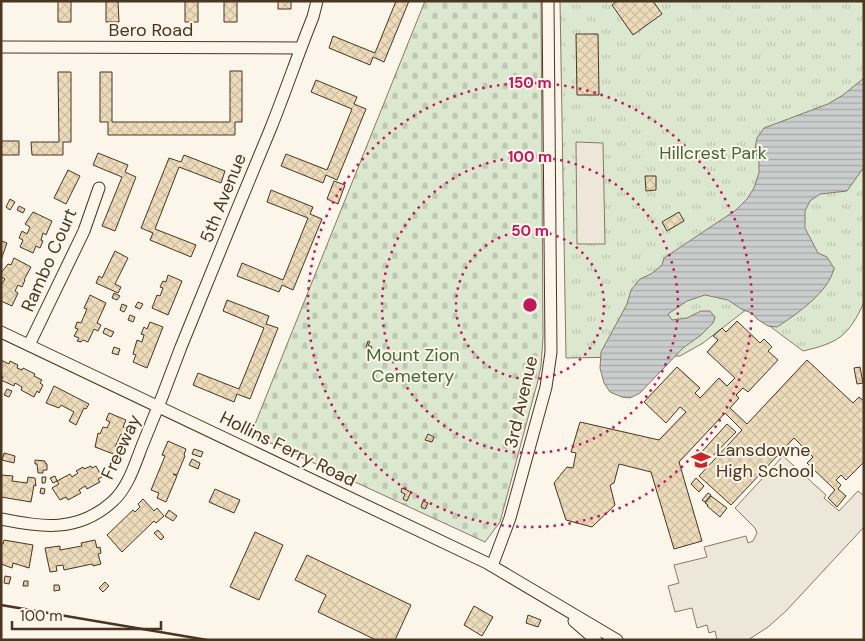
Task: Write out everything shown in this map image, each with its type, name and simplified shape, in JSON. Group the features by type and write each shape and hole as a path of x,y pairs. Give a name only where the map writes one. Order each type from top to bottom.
{"street":[{"name":"5th Avenue","path":"159,406 270,128 317,1"},
{"name":"3rd Avenue","path":"492,566 510,518 550,368 548,1"},
{"name":"Bero Road","path":"1,48 301,48"},
{"name":"Rambo Court","path":"29,346 84,231 99,188"},
{"name":"Hollins Ferry Road","path":"1,332 492,566 617,640"},
{"name":"Freeway","path":"1,520 39,526 70,524 86,518 113,501 131,472 159,406"},
{"name":"Hollins Ferry Road","path":"556,605 596,640"}],"green space":[{"name":"Mount Zion Cemetery","path":"425,1 541,1 543,338 541,366 500,522 485,542 251,434"},
{"name":"Hillcrest Park","path":"560,1 864,1 864,302 853,323 841,336 825,345 803,351 747,309 703,343 680,356 566,358"}],"shaded area":[{"path":"864,78 864,167 847,191 820,194 810,201 805,211 805,228 818,253 827,257 834,268 826,286 811,302 777,327 768,326 757,319 752,313 743,310 728,300 705,295 687,301 668,314 672,320 687,318 701,311 710,311 715,317 713,323 701,335 683,348 640,393 630,398 610,392 604,383 600,368 601,352 627,304 631,290 640,279 651,274 662,265 664,258 736,210 747,199 754,188 759,173 759,162 755,148 757,138 764,128 828,104"},
{"path":"576,142 603,143 605,244 577,244"},
{"path":"783,456 826,495 824,498 839,511 858,491 864,496 864,527 786,611 768,627 748,640 717,640 715,631 709,633 707,625 697,628 692,608 675,612 668,586 679,583 674,565 707,557 704,547 746,536 748,543 753,541 757,533 755,528 735,508"}],"building":[{"path":"58,1 71,1 71,22 58,22"},
{"path":"106,1 118,1 119,22 106,22"},
{"path":"185,1 198,1 198,22 185,22"},
{"path":"224,1 237,1 237,22 224,22"},
{"path":"278,1 291,1 291,9 278,9"},
{"path":"396,1 409,1 384,62 373,57 370,65 329,48 333,36 375,53"},
{"path":"617,1 653,1 662,14 633,35 612,5"},
{"path":"576,34 598,34 599,95 577,95"},
{"path":"230,71 242,71 242,122 235,122 235,135 108,135 108,122 100,122 100,72 112,72 112,122 230,122"},
{"path":"58,72 71,72 71,142 63,142 63,155 32,155 31,142 59,142"},
{"path":"316,80 357,97 354,104 366,109 337,180 326,175 323,183 281,166 286,154 327,170 352,109 311,92"},
{"path":"1,141 19,141 19,155 1,155"},
{"path":"98,153 128,165 125,172 136,177 115,231 102,226 122,177 93,165"},
{"path":"184,155 225,171 221,183 179,167 155,229 196,245 191,257 150,240 153,233 141,228 169,158 181,162"},
{"path":"68,170 80,176 66,204 54,198"},
{"path":"645,176 656,176 656,190 646,191"},
{"path":"334,181 345,185 338,204 327,199"},
{"path":"271,190 313,207 310,214 322,219 293,290 282,285 279,292 237,276 242,263 283,280 308,218 267,202"},
{"path":"10,199 15,202 10,210 6,207"},
{"path":"19,206 25,209 23,213 17,210"},
{"path":"33,212 52,221 46,235 43,233 41,240 43,241 40,248 36,246 33,253 20,247 23,240 19,238 22,231 27,234 30,227 25,224"},
{"path":"679,212 684,221 667,231 662,222"},
{"path":"1,242 7,243 1,260"},
{"path":"115,251 128,258 115,284 121,287 118,293 96,283 99,276 102,278"},
{"path":"14,258 31,267 22,287 18,285 15,291 18,293 12,306 1,301 1,285 5,279 1,277 1,273 8,264 11,265"},
{"path":"168,275 182,281 168,315 152,308 157,295 160,296 163,288 160,287 163,281 166,282"},
{"path":"114,293 120,296 117,300 112,298"},
{"path":"90,295 106,303 97,323 101,325 98,331 94,329 88,342 83,340 81,342 77,341 79,338 74,336 78,329 75,328 77,322 81,323 87,309 84,308"},
{"path":"227,300 269,316 266,324 278,328 250,399 237,394 234,402 193,385 198,373 239,389 264,328 223,311"},
{"path":"138,302 143,304 140,309 135,307"},
{"path":"122,304 127,306 124,312 120,310"},
{"path":"130,315 135,317 133,322 128,320"},
{"path":"737,321 760,343 764,339 772,347 768,351 778,360 748,392 743,388 736,395 739,398 730,408 747,424 807,360 853,403 859,397 864,401 864,462 846,480 841,475 836,480 841,485 838,489 846,496 837,507 828,498 835,490 807,463 813,457 794,438 731,505 699,476 742,430 725,413 679,462 702,541 674,549 651,472 619,464 614,483 610,485 615,505 592,527 566,520 554,483 567,467 573,468 576,453 571,452 580,422 659,440 686,412 680,407 666,423 644,402 677,367 700,388 695,393 700,398 719,378 727,386 735,378 707,352 718,340 713,336 722,328 726,332"},
{"path":"150,322 163,327 147,368 133,362 136,355 133,354 137,340 142,342 144,335 141,334 144,327 147,329"},
{"path":"105,328 114,332 111,337 103,333"},
{"path":"368,341 370,342 368,345 372,347 371,350 366,348"},
{"path":"114,347 120,349 118,355 112,353"},
{"path":"1,360 9,364 10,361 18,365 17,368 22,370 23,368 42,380 40,383 43,385 39,393 37,391 34,397 21,390 22,387 15,383 14,386 1,380 3,377 1,377"},
{"path":"860,367 863,383 857,384 854,368"},
{"path":"54,386 89,404 86,409 84,408 76,425 69,421 74,412 61,405 59,408 46,403"},
{"path":"7,389 12,391 9,397 4,395"},
{"path":"109,413 126,420 123,427 126,428 124,435 121,434 115,447 118,449 116,455 95,447 98,433 100,434 103,427 107,428 110,422 106,420"},
{"path":"727,424 736,432 705,464 697,457"},
{"path":"428,434 434,437 432,442 425,440"},
{"path":"168,441 186,449 177,475 173,474 177,476 166,502 157,498 159,493 151,490 165,456 162,455"},
{"path":"194,449 203,452 201,457 192,454"},
{"path":"4,453 15,456 14,463 2,460"},
{"path":"192,459 200,463 198,469 189,465"},
{"path":"35,460 45,461 47,470 43,470 43,473 38,473"},
{"path":"91,466 92,468 96,466 102,477 98,479 100,482 87,489 85,486 79,490 81,493 68,500 66,497 60,500 52,488 59,484 57,481 70,474 72,477 78,473 76,471 83,467 84,469"},
{"path":"1,475 13,476 12,481 27,483 28,477 35,478 36,486 34,485 31,502 1,497"},
{"path":"55,476 57,481 53,483 50,478"},
{"path":"42,477 46,477 45,483 42,483"},
{"path":"696,478 704,486 699,492 691,484"},
{"path":"41,488 45,489 44,494 40,493"},
{"path":"402,488 411,492 407,501 403,499 405,494 401,492"},
{"path":"215,489 240,500 234,513 209,502"},
{"path":"708,493 711,495 705,502 702,500"},
{"path":"711,496 727,508 720,517 705,503"},
{"path":"143,499 154,511 157,508 164,516 156,523 154,521 122,552 107,535 133,510 135,512 140,507 138,504"},
{"path":"423,501 428,503 425,509 421,507"},
{"path":"169,510 177,516 173,521 165,516"},
{"path":"158,530 164,537 161,540 154,533"},
{"path":"255,532 283,545 259,600 230,587"},
{"path":"4,540 33,545 29,568 13,563 12,568 1,564 1,544 3,544"},
{"path":"95,540 97,548 100,547 101,553 98,554 101,564 64,570 63,565 56,566 57,571 50,572 45,548 60,546 60,550 82,546 81,543"},
{"path":"307,555 411,605 395,640 376,640 318,612 326,595 295,580"},
{"path":"5,576 11,577 9,584 4,583"},
{"path":"24,581 28,581 28,586 23,586"},
{"path":"105,582 109,586 103,592 99,588"},
{"path":"54,585 59,585 60,590 54,591"},
{"path":"474,606 493,617 482,636 464,625"},
{"path":"528,615 541,620 538,627 526,623"}],"wall":[{"path":"1,605 207,640"}],"place":[{"name":"Lansdowne High School","path":"701,460"}]}
